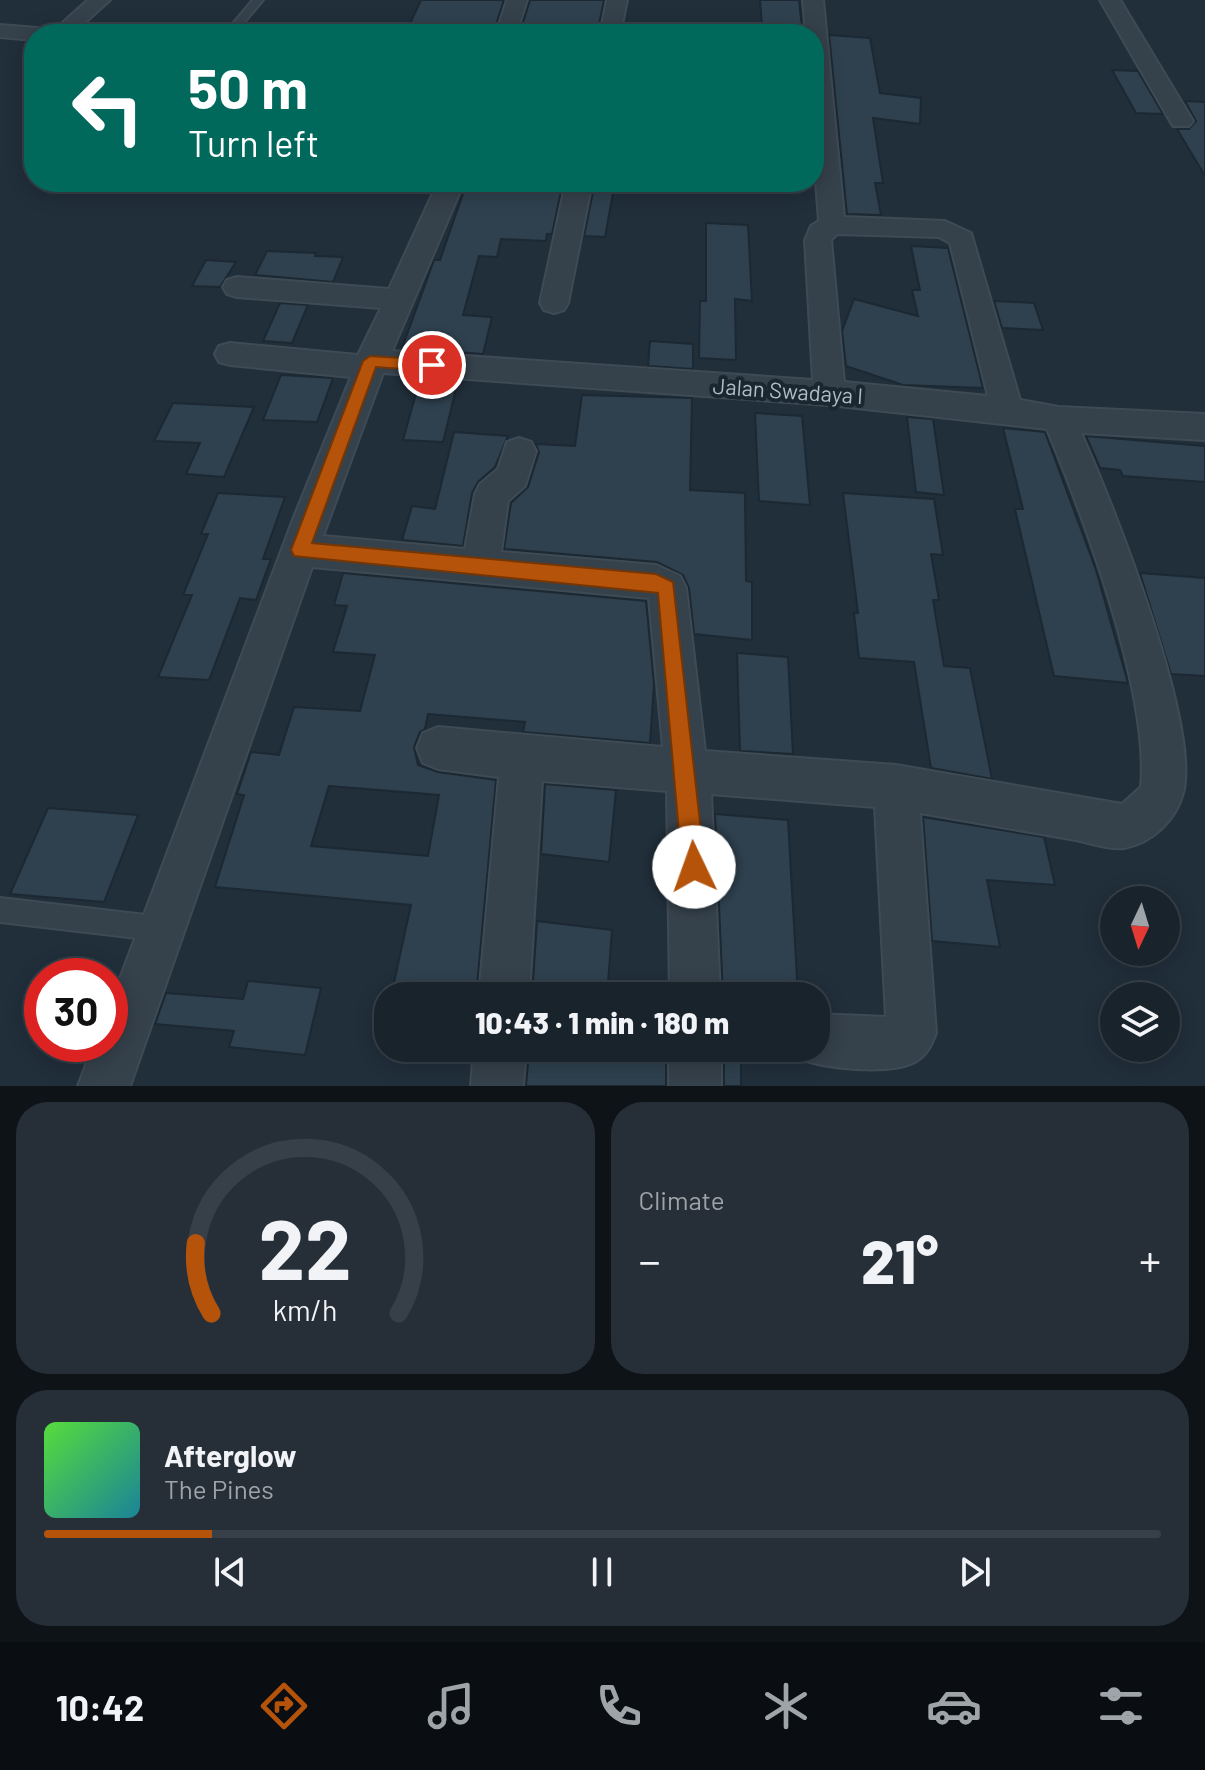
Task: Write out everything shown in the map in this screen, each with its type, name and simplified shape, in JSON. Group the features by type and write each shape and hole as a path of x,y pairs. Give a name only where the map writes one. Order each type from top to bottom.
{"street":[{"path":"72,24 100,0"},
{"path":"509,24 517,0"},
{"path":"612,24 617,0"},
{"path":"813,0 815,24"},
{"path":"1110,0 1181,121"},
{"path":"0,31 24,33"},
{"path":"824,130 832,225"},
{"path":"104,1086 165,929 369,364 446,192"},
{"path":"554,303 577,192"},
{"path":"829,393 818,240 820,232 832,225 945,229 962,239 1007,410"},
{"path":"237,287 396,299"},
{"name":"Jalan Swadaya I","path":"230,354 829,393 1007,410 1059,419 1205,427"},
{"path":"438,748 686,772 896,787 1122,826 1140,820 1162,791 1166,768 1142,650 1079,461 1059,419"},
{"path":"480,567 492,494 513,476 519,451"},
{"path":"300,550 656,582 667,588 693,838 695,982"},
{"path":"505,982 522,758"},
{"path":"830,1041 899,1043 911,1033 896,787"},
{"path":"497,1086 499,1062"},
{"path":"695,1062 695,1086"}],"lane":[{"path":"238,24 258,0"},
{"path":"0,910 165,929"}],"building":[{"path":"421,0 504,0 496,24 410,24"},
{"path":"530,0 604,0 599,24 522,24"},
{"path":"760,0 799,0 802,24 762,24"},
{"path":"829,35 870,38 880,93 921,98 920,124 873,118 883,183 875,183 881,215 847,214"},
{"path":"1112,70 1138,71 1163,114 1136,113"},
{"path":"1185,101 1205,102 1205,176 1177,129 1189,129 1196,121"},
{"path":"464,192 561,192 552,234 547,234 546,241 501,239 497,257 479,256 463,315 492,317 483,354 402,348 434,260 440,260"},
{"path":"593,192 613,192 605,237 584,236"},
{"path":"706,223 748,225 752,301 735,299 736,360 699,358 700,301 706,301"},
{"path":"911,246 948,248 983,388 903,385 846,366 842,331 854,299 918,316 912,290 920,290"},
{"path":"267,251 343,257 333,282 255,275"},
{"path":"206,260 236,262 220,287 192,286"},
{"path":"994,301 1034,303 1043,330 1002,328"},
{"path":"280,303 308,305 292,343 263,341"},
{"path":"650,341 693,344 693,369 648,366"},
{"path":"281,375 333,378 317,422 263,420"},
{"path":"420,379 458,381 443,442 403,440"},
{"path":"582,395 692,398 690,490 745,493 746,581 752,582 752,640 694,634 689,588 683,575 657,562 504,549 511,503 528,487 539,452 536,444 575,446"},
{"path":"173,403 254,407 224,477 186,474 200,443 154,441"},
{"path":"755,413 802,416 810,505 759,501"},
{"path":"907,417 933,419 944,495 916,492"},
{"path":"1003,428 1045,432 1096,570 1128,683 1054,676 1015,509 1023,509"},
{"path":"454,432 508,436 495,467 478,482 472,493 463,546 402,540 412,506 435,509"},
{"path":"1086,436 1205,446 1205,482 1123,476 1120,470 1100,468"},
{"path":"218,493 285,497 263,559 271,559 256,600 240,598 209,680 158,677 192,595 183,595 208,534 201,534"},
{"path":"843,493 934,499 943,555 931,554 939,600 933,600 944,666 970,668 992,779 931,768 914,662 859,658 854,613 858,613"},
{"path":"343,573 646,601 654,684 650,743 523,732 525,722 428,714 425,729 420,732 414,747 418,765 438,772 496,780 477,982 394,982 411,905 215,887 244,795 237,794 251,752 279,755 294,707 360,711 375,655 333,652 347,606 334,605","holes":["329,786 439,795 428,856 311,846"]},
{"path":"1140,573 1205,578 1205,676 1171,674"},
{"path":"737,653 788,657 793,754 740,751"},
{"path":"545,784 616,790 609,862 541,854"},
{"path":"48,808 138,815 104,902 10,894"},
{"path":"715,814 788,820 797,982 722,982"},
{"path":"923,817 1044,837 1055,885 987,880 1000,947 932,941"},
{"path":"537,921 612,930 608,982 533,982"},
{"path":"248,981 321,988 305,1055 229,1047 234,1031 155,1024 166,993 243,999"},
{"path":"528,1062 666,1062 666,1086 526,1086"},
{"path":"724,1062 741,1062 741,1086 724,1086"}],"route":[{"path":"432,365 370,361 300,550 656,582 667,588 694,867"}]}
